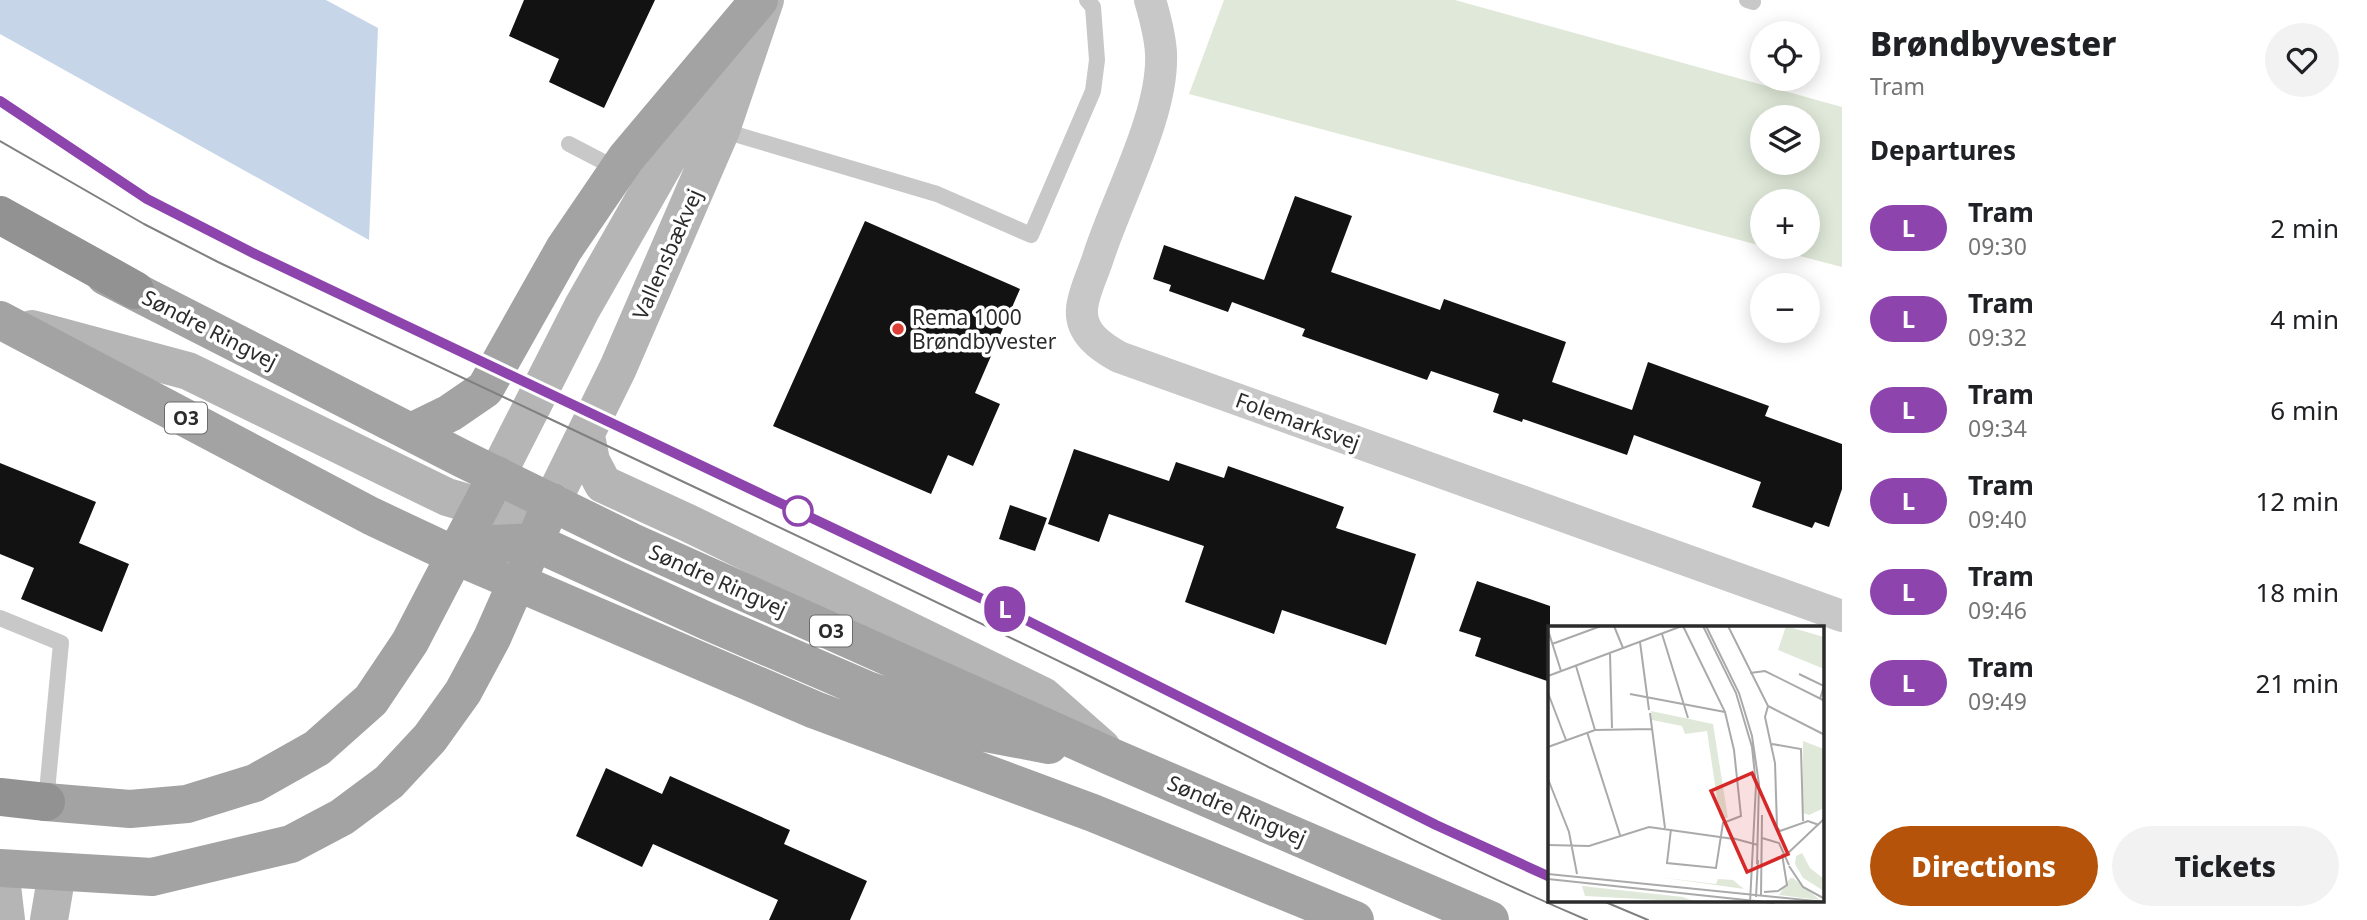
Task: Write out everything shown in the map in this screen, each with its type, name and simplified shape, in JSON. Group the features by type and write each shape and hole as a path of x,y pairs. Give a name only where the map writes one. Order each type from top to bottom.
{"highway":[{"path":"0,215 135,290"},
{"path":"0,797 46,802"}],"main road":[{"path":"411,432 450,413 485,389 564,249 635,178 762,0"},
{"name":"Søndre Ringvej","path":"0,227 135,290 411,432 489,491 552,502 632,542 1112,757 1490,920"},
{"name":"O3","path":"0,320 371,516 456,556 815,710 1093,813 1355,920"},
{"path":"46,802 130,809 187,804 256,783 317,748 371,700 410,642 489,491"},
{"path":"0,869 152,877 291,844 342,817 389,782 430,738 478,668 552,502"},
{"path":"456,556 493,544 534,542 742,637 865,689 986,733 1112,757"}],"street":[{"name":"Vallensbækvej","path":"552,502 586,436 721,130 762,0"},
{"name":"Folemarksvej","path":"1150,0 1161,53 1158,90 1150,119 1102,244 1082,310 1087,331 1100,347 1119,357 1842,616"},
{"name":"Vallensbækvej","path":"489,491 582,308 635,178"},
{"path":"0,320 188,371 447,496 489,491"},
{"path":"586,436 591,461 603,484 1043,696 1112,757"},
{"path":"0,869 6,920"},
{"path":"49,920 57,873"}],"lane":[{"path":"721,130 937,194 1031,235 1093,91 1096,47 1093,7 1087,0"},
{"path":"569,144 689,206"},
{"path":"0,618 61,643 46,802"}],"green space":[{"path":"1224,0 1455,0 1750,82 1750,91 1784,91 1842,107 1842,267 1811,259 1820,259 1820,189 1750,189 1750,243 1189,94"}],"water":[{"path":"0,0 326,0 378,28 369,240 0,34"}],"building":[{"path":"524,0 655,0 604,108 549,82 559,59 509,36"},
{"path":"1295,196 1352,216 1331,272 1440,310 1444,299 1566,342 1552,382 1632,410 1648,362 1769,406 1765,416 1842,444 1842,489 1829,527 1815,522 1812,528 1752,507 1761,482 1634,435 1627,455 1523,419 1522,422 1493,412 1499,394 1431,371 1427,380 1302,336 1305,329 1232,302 1228,312 1169,291 1171,285 1153,279 1164,245 1264,280"},
{"path":"865,221 1020,289 975,393 1000,404 973,466 948,455 931,494 773,426"},
{"path":"1074,449 1169,481 1176,462 1224,478 1228,466 1344,507 1336,528 1416,554 1386,645 1282,610 1274,634 1185,602 1204,546 1109,514 1099,542 1048,524"},
{"path":"0,463 96,502 79,543 129,564 102,632 21,599 34,568 0,554"},
{"path":"1010,505 1047,518 1035,551 999,539"},
{"path":"1477,581 1550,606 1548,681 1475,656 1481,638 1459,631"},
{"path":"606,768 662,794 670,776 790,830 784,844 867,881 850,920 769,920 778,900 653,844 642,867 576,836"}],"tram line":[{"path":"0,101 147,199 255,254 1012,613 1436,825 1548,876"},
{"name":"L","path":"0,101 147,199 255,254 1012,613 1436,825 1548,876"},
{"path":"0,141 144,224 218,262 967,617 1456,861 1587,920"},
{"path":"1605,902 1648,920"}],"place":[{"name":"Rema 1000 Brøndbyvester","path":"898,329"}]}
